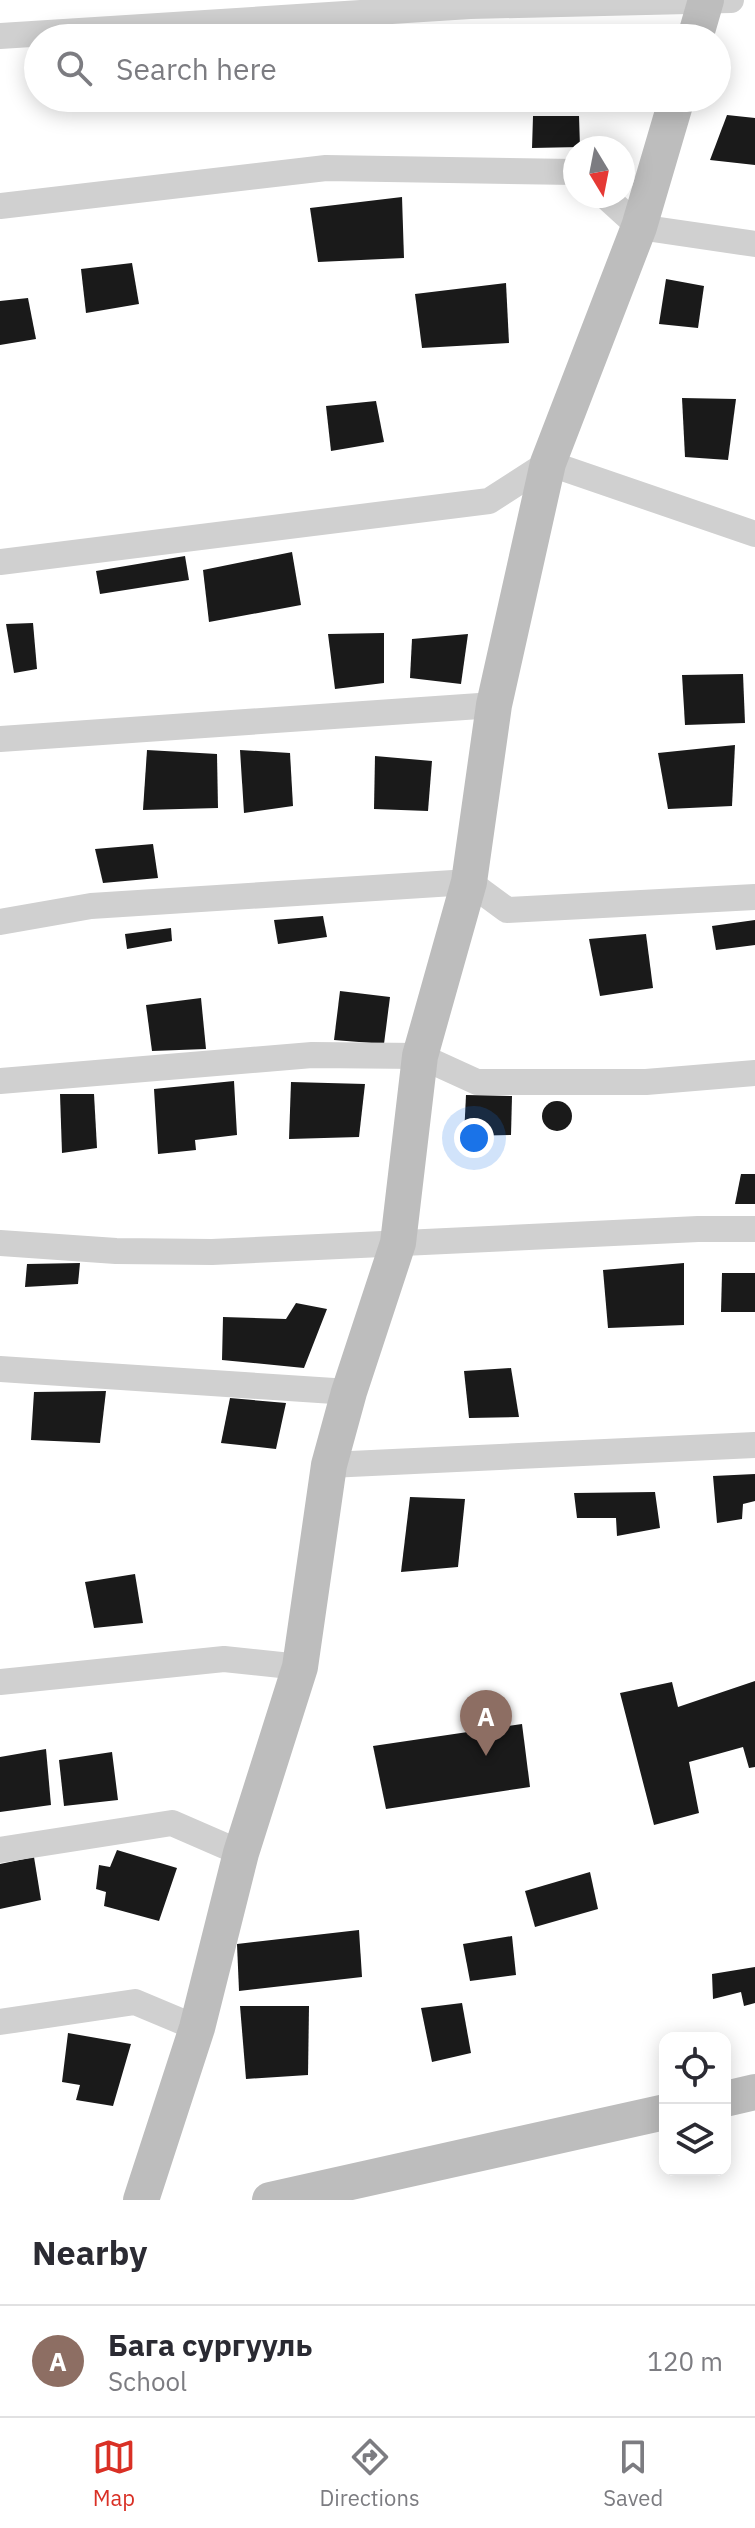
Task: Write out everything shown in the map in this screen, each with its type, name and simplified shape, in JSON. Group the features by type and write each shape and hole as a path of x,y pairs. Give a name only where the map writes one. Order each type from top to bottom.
{"street":[{"path":"188,24 470,6 715,1 703,24"},
{"path":"0,36 24,34"},
{"path":"141,2200 197,2028 241,1853 300,1667 329,1465 349,1392 398,1243 420,1056 469,882 494,705 548,463 639,227 673,112"},
{"path":"0,206 326,168 563,172"},
{"path":"618,208 639,227 755,244"},
{"path":"548,463 755,534"},
{"path":"0,562 489,501 548,463"},
{"path":"0,739 494,705"},
{"path":"0,922 91,906 469,882 507,910 755,897"},
{"path":"0,1081 312,1055 420,1056 477,1082 646,1082 755,1073"},
{"path":"0,1243 116,1251 212,1252 755,1229"},
{"path":"0,1369 349,1392"},
{"path":"329,1465 755,1445"},
{"path":"0,1682 224,1659 300,1667"},
{"path":"0,1850 172,1823 241,1853"},
{"path":"0,2022 135,2002 197,2028"},
{"path":"731,2098 755,2092"},
{"path":"270,2200 659,2113"}],"building":[{"path":"727,115 755,118 755,165 710,160"},
{"path":"533,116 579,116 580,136 563,136 563,147 532,148"},
{"path":"402,197 404,258 318,262 310,208"},
{"path":"132,263 139,304 86,313 81,269"},
{"path":"666,279 704,286 698,328 659,324"},
{"path":"506,283 509,343 422,348 415,294"},
{"path":"28,298 36,339 0,345 0,301"},
{"path":"682,398 736,399 728,460 685,457"},
{"path":"376,401 384,442 331,451 326,406"},
{"path":"292,552 301,605 209,622 203,570"},
{"path":"185,556 189,580 100,594 96,571"},
{"path":"33,623 37,669 14,673 6,624"},
{"path":"384,633 384,683 335,689 328,634"},
{"path":"468,634 461,684 410,678 412,639"},
{"path":"743,674 745,723 685,725 682,675"},
{"path":"735,745 732,806 668,809 658,753"},
{"path":"147,750 217,754 218,808 143,810"},
{"path":"240,750 290,753 293,806 244,813"},
{"path":"375,756 432,761 428,811 374,809"},
{"path":"153,844 158,878 103,883 95,849"},
{"path":"323,916 327,937 278,944 274,920"},
{"path":"755,920 755,945 716,950 712,926"},
{"path":"171,928 172,941 127,949 125,934"},
{"path":"646,934 653,988 600,996 589,939"},
{"path":"340,991 390,997 384,1044 334,1040"},
{"path":"201,998 206,1049 152,1051 146,1005"},
{"path":"234,1081 237,1135 195,1140 196,1150 158,1154 154,1089"},
{"path":"291,1082 365,1084 359,1137 289,1139"},
{"path":"60,1094 94,1094 97,1148 62,1153"},
{"path":"466,1095 512,1096 511,1135 464,1136"},
{"path":"557,1101 568,1105 572,1116 568,1127 557,1131 546,1127 542,1116 546,1105"},
{"path":"741,1174 755,1174 755,1204 735,1204"},
{"path":"80,1263 78,1284 25,1287 27,1264"},
{"path":"684,1263 684,1325 608,1328 603,1270"},
{"path":"722,1273 755,1273 755,1312 721,1312"},
{"path":"296,1303 327,1309 304,1368 222,1360 223,1317 286,1319"},
{"path":"511,1368 519,1417 469,1418 464,1371"},
{"path":"106,1391 100,1443 31,1440 34,1392"},
{"path":"230,1398 286,1403 276,1449 221,1443"},
{"path":"755,1474 755,1501 743,1504 742,1519 717,1523 713,1476"},
{"path":"655,1492 660,1528 617,1536 616,1518 577,1518 574,1493"},
{"path":"410,1497 465,1499 458,1567 401,1572"},
{"path":"135,1574 143,1623 94,1628 85,1582"},
{"path":"755,1681 755,1767 749,1768 743,1747 689,1762 699,1813 654,1825 620,1693 672,1682 678,1707"},
{"path":"522,1724 530,1787 386,1809 373,1746"},
{"path":"46,1749 51,1805 0,1812 0,1757"},
{"path":"112,1752 118,1800 64,1806 59,1760"},
{"path":"117,1850 177,1868 159,1921 104,1906 106,1892 96,1889 99,1865 110,1867"},
{"path":"34,1857 41,1900 0,1909 0,1864"},
{"path":"590,1872 598,1909 535,1927 525,1891"},
{"path":"359,1930 362,1977 239,1991 237,1944"},
{"path":"512,1936 516,1975 470,1981 463,1944"},
{"path":"755,1967 755,2003 744,2006 741,1992 713,1999 712,1974"},
{"path":"462,2003 471,2053 432,2062 421,2008"},
{"path":"240,2006 309,2006 308,2075 246,2079"},
{"path":"68,2033 131,2044 113,2106 76,2100 80,2085 62,2082"}],"place":[{"name":"Бага сургууль","path":"486,1756"}]}
